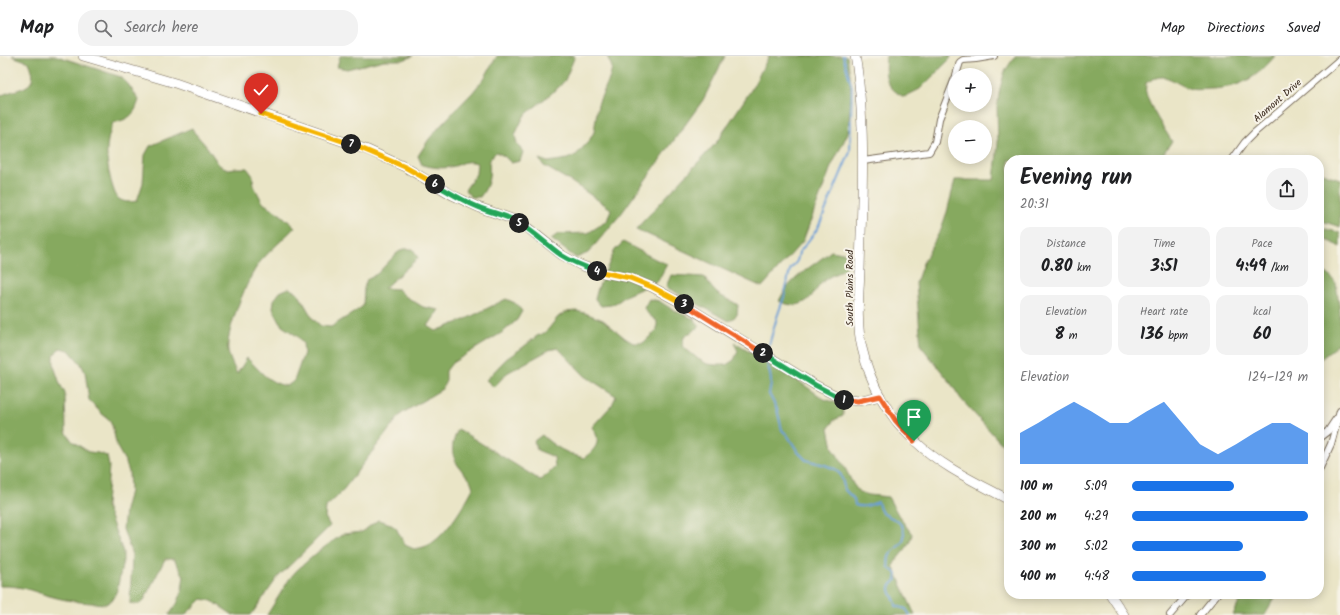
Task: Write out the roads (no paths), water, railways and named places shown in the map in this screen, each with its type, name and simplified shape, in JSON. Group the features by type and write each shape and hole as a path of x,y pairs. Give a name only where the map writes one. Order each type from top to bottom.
{"street":[{"path":"83,56 175,83 368,150 405,167 452,195 478,207 512,219 528,228 562,255 580,265 603,273 630,278 652,287 683,304 815,385 843,400 858,401 880,396"},
{"name":"South Plains Road","path":"855,56 860,83 863,161 858,317 862,346 868,370 880,396 895,420 914,441 935,458 954,470 1004,497"},
{"path":"958,68 960,62 963,60 994,56"},
{"name":"Alamont Drive","path":"1236,155 1254,133 1340,59"},
{"path":"863,161 929,152 934,142 939,119 948,95"},
{"path":"1324,434 1328,431 1340,412"},
{"path":"1324,461 1328,454 1340,412"},
{"path":"1113,599 1124,615"},
{"path":"1170,615 1184,599"},
{"path":"1200,615 1213,599"}],"waterway":[{"path":"767,352 784,297 790,270 797,261 799,253 818,228 850,152 852,87 843,56"},
{"path":"766,359 771,380 769,394 777,409 782,430 788,436 798,452 806,460 835,469 841,475 845,490 854,499 855,505 864,506 878,502 883,513 901,524 904,539 902,543 892,552 888,561 889,568 897,574 896,580 890,587 890,590 896,606 906,609 910,615"}]}
